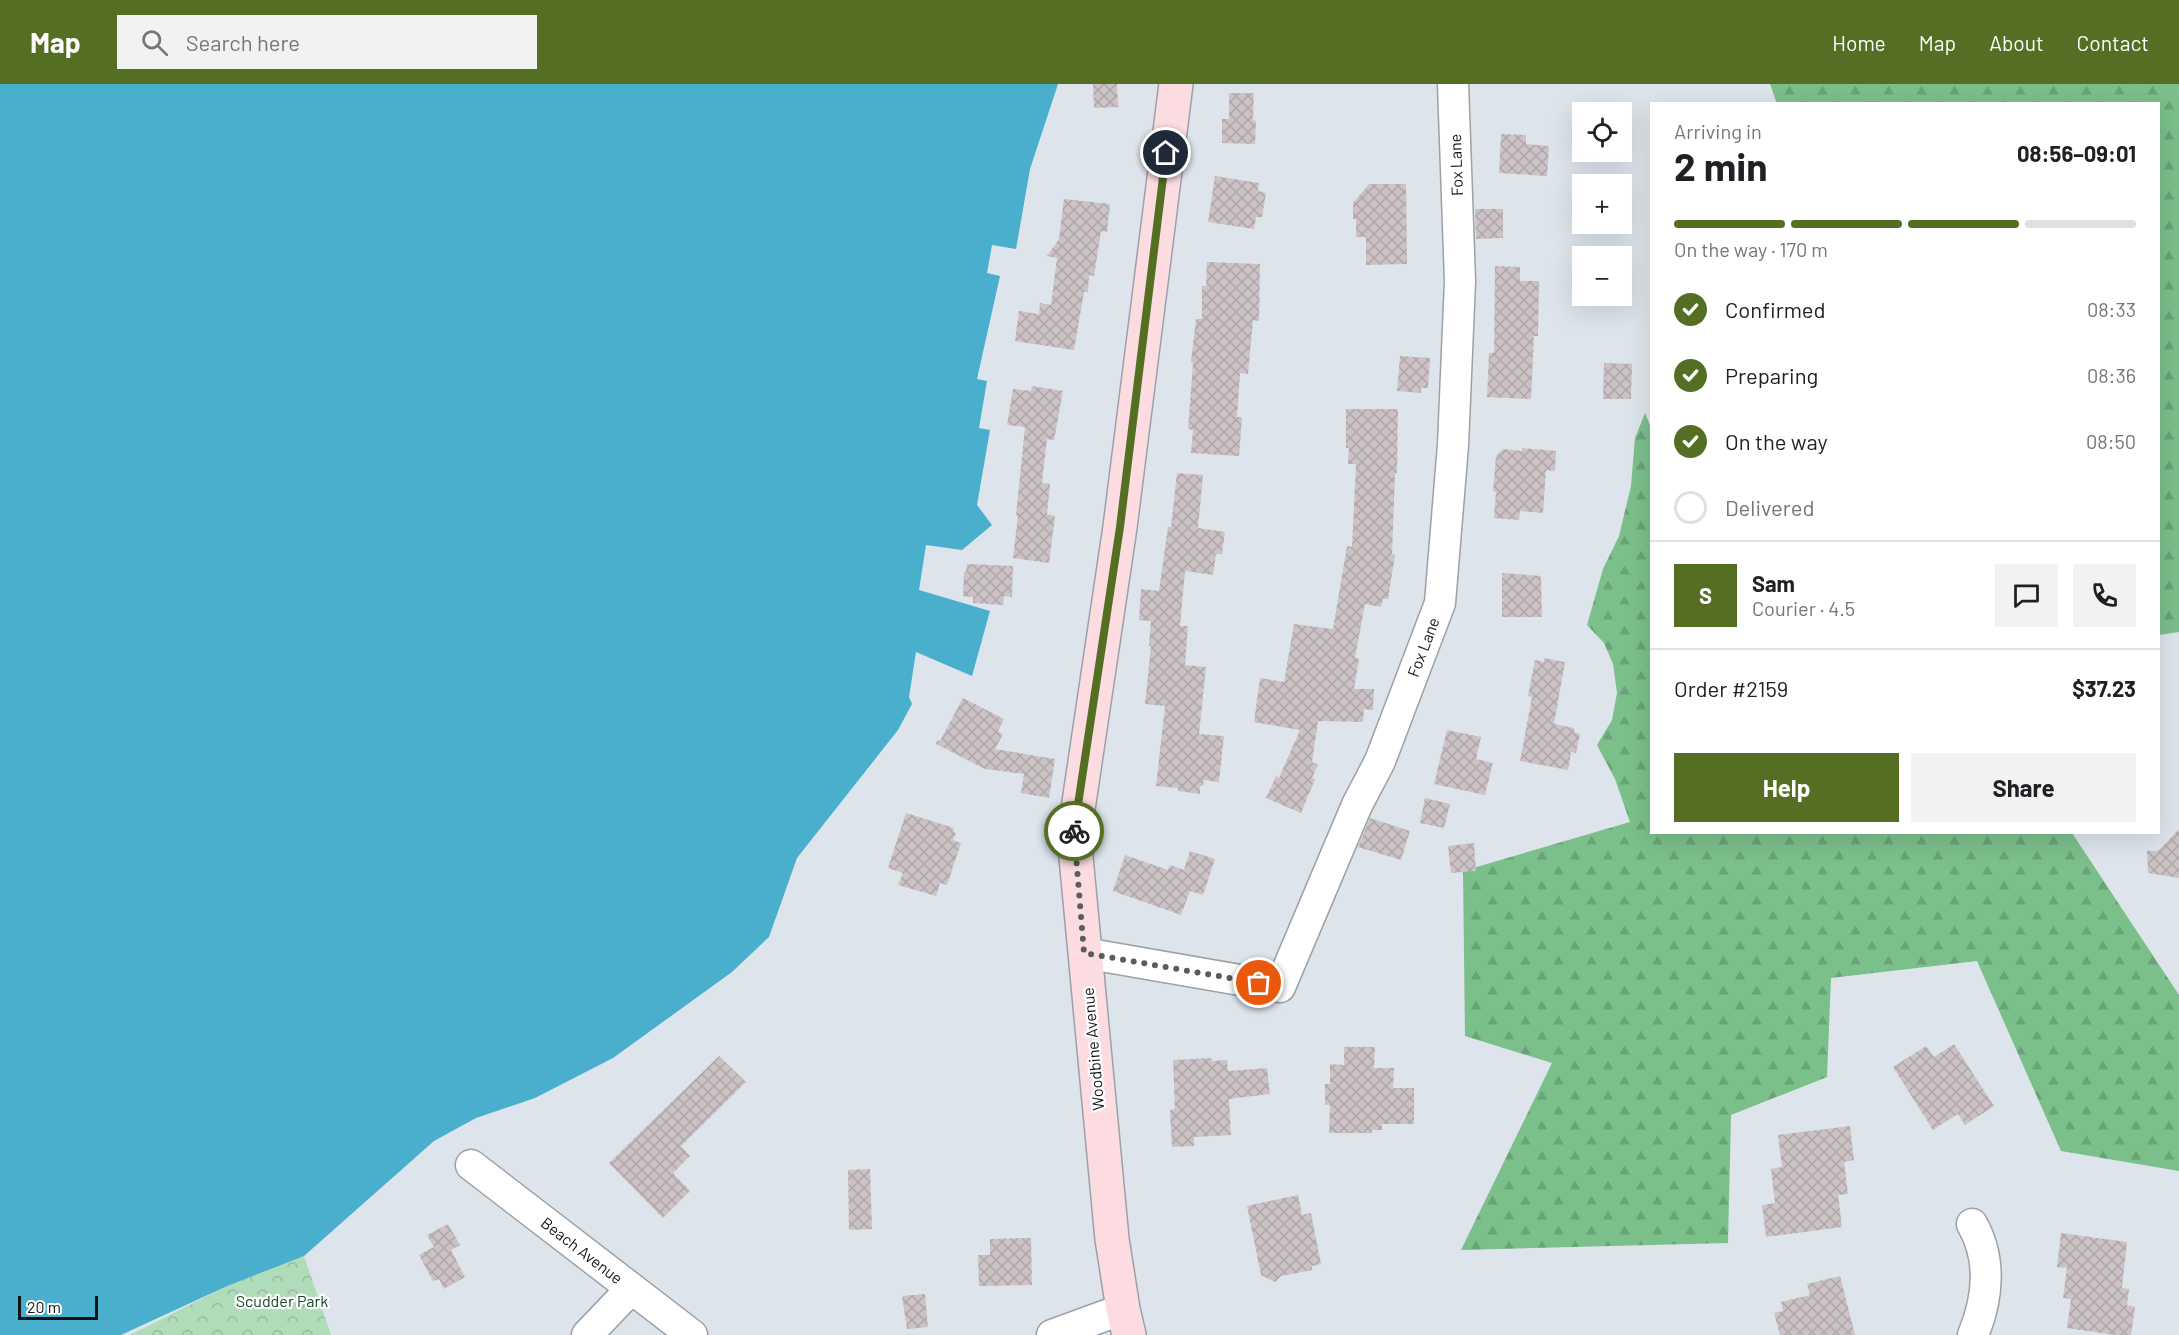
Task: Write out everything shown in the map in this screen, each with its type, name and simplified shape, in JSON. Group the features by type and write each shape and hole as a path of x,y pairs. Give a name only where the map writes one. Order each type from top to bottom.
{"main road":[{"name":"Woodbine Avenue","path":"1126,1322 1102,1148 1074,836 1120,527 1176,84"}],"street":[{"name":"Fox Lane","path":"1084,953 1280,987 1357,805 1380,761 1440,603 1453,445 1460,281 1453,84"},
{"name":"Beach Avenue","path":"471,1165 692,1335"},
{"path":"1972,1224 1984,1248 1986,1272 1981,1316 1973,1335"},
{"path":"587,1335 631,1289"},
{"path":"1052,1335 1126,1322"}],"green space":[{"path":"1770,84 2179,84 2179,632 2160,635 2160,102 1776,102"},
{"path":"1645,413 1650,425 1650,834 2073,834 2179,995 2179,1171 2061,1151 1977,961 1831,978 1827,1077 1731,1115 1728,1243 1461,1250 1552,1063 1465,1036 1463,871 1630,822 1615,779 1597,745 1612,720 1617,693 1613,664 1604,643 1587,625 1603,569 1619,536 1631,486 1635,438"},
{"name":"Scudder Park","path":"304,1256 331,1335 130,1335 225,1287"}],"water":[{"path":"0,84 1058,84 1030,169 1016,249 992,245 987,273 1000,276 977,379 987,381 979,428 990,430 977,505 992,525 962,550 926,545 919,590 990,611 972,676 916,652 909,697 912,704 898,730 797,858 769,937 732,972 613,1058 535,1098 476,1118 434,1141 304,1256 225,1287 121,1335 0,1335"}],"building":[{"path":"1093,84 1117,84 1118,107 1094,108"},
{"path":"1229,93 1254,93 1255,144 1222,143 1222,119 1229,119"},
{"path":"1501,134 1526,135 1526,144 1549,146 1547,176 1499,173"},
{"path":"1215,176 1259,183 1258,191 1266,193 1262,217 1256,217 1254,229 1208,222"},
{"path":"1369,184 1406,184 1407,264 1366,265 1366,237 1356,237 1353,203"},
{"path":"1064,199 1110,204 1107,232 1101,231 1094,276 1089,275 1088,292 1084,292 1074,350 1015,341 1019,311 1039,314 1040,303 1051,305 1057,258 1047,256 1059,239"},
{"path":"1475,209 1503,209 1503,238 1476,239"},
{"path":"1207,262 1260,264 1259,321 1253,320 1248,374 1240,373 1237,417 1242,417 1239,456 1191,453 1193,430 1188,429 1193,363 1191,362 1196,319 1202,319 1202,286 1206,286"},
{"path":"1495,266 1520,267 1520,281 1539,281 1538,336 1534,336 1531,399 1487,397 1489,353 1494,353"},
{"path":"1400,356 1430,358 1428,388 1421,388 1421,393 1397,391"},
{"path":"1604,363 1632,364 1631,399 1603,399"},
{"path":"1032,386 1063,391 1054,440 1047,439 1042,483 1050,484 1047,514 1055,516 1049,563 1013,558 1025,427 1007,425 1013,389 1031,391"},
{"path":"1346,409 1398,409 1392,554 1395,555 1388,599 1383,599 1381,607 1365,604 1355,658 1359,659 1354,689 1374,689 1373,710 1364,709 1363,722 1318,721 1312,762 1318,765 1312,778 1315,779 1301,813 1266,798 1276,776 1279,778 1300,730 1254,722 1260,678 1284,682 1294,624 1333,629 1347,546 1352,547 1356,464 1348,464"},
{"path":"1522,448 1556,451 1555,471 1546,470 1543,513 1520,511 1519,520 1494,518 1496,492 1493,491 1496,456 1503,449 1522,451"},
{"path":"1177,473 1203,475 1198,528 1225,532 1222,554 1216,554 1213,575 1185,571 1180,626 1188,626 1185,665 1206,667 1199,734 1224,736 1219,782 1204,780 1203,786 1200,786 1200,794 1178,791 1178,788 1156,786 1165,706 1145,704 1151,646 1149,646 1151,621 1139,620 1141,589 1159,591 1168,527 1171,527"},
{"path":"967,564 1013,566 1012,597 1004,596 1003,605 973,603 973,597 963,596 964,572 966,572"},
{"path":"1502,573 1541,576 1542,617 1502,617"},
{"path":"1544,658 1565,662 1554,724 1574,728 1574,732 1580,734 1576,753 1571,752 1568,770 1520,761 1532,697 1528,696 1535,660 1544,662"},
{"path":"963,698 1004,719 998,731 1003,734 995,749 1055,759 1049,798 1021,793 1024,774 985,769 936,744 937,740 940,741"},
{"path":"1447,730 1481,737 1476,759 1493,763 1485,795 1434,784"},
{"path":"1425,798 1450,804 1444,828 1420,823"},
{"path":"906,813 954,828 953,832 956,833 953,840 961,843 947,885 940,883 936,896 898,885 903,873 888,868"},
{"path":"1370,818 1410,831 1401,860 1358,847"},
{"path":"2179,829 2179,878 2148,873 2147,851 2158,851"},
{"path":"1474,843 1476,871 1451,873 1448,846"},
{"path":"1190,851 1215,859 1203,895 1190,891 1181,915 1113,891 1125,855 1168,870 1170,865 1184,870"},
{"path":"1954,1044 1994,1106 1965,1125 1958,1114 1933,1130 1893,1067 1926,1046 1934,1057"},
{"path":"1344,1047 1375,1047 1374,1068 1394,1068 1393,1088 1414,1088 1414,1124 1382,1124 1382,1130 1372,1130 1372,1133 1329,1133 1330,1105 1325,1105 1325,1084 1330,1084 1330,1064 1344,1065"},
{"path":"719,1056 746,1082 681,1146 690,1156 673,1173 690,1191 663,1218 609,1163"},
{"path":"1212,1058 1212,1061 1227,1060 1228,1071 1267,1068 1270,1094 1229,1099 1231,1135 1194,1137 1194,1146 1172,1147 1170,1110 1175,1109 1173,1060"},
{"path":"1850,1126 1854,1160 1844,1162 1848,1194 1838,1195 1842,1227 1766,1237 1762,1205 1775,1203 1771,1169 1782,1167 1778,1135"},
{"path":"870,1169 872,1229 849,1230 848,1170"},
{"path":"1298,1195 1302,1215 1311,1213 1321,1264 1312,1266 1312,1270 1281,1276 1275,1282 1261,1275 1247,1206"},
{"path":"448,1224 460,1245 451,1250 465,1277 444,1289 439,1279 433,1281 419,1255 434,1247 427,1235"},
{"path":"2061,1233 2127,1242 2122,1288 2129,1289 2127,1305 2135,1307 2131,1335 2067,1328 2071,1299 2063,1298 2067,1268 2057,1267"},
{"path":"1031,1238 1032,1285 979,1286 978,1255 990,1255 990,1239"},
{"path":"1840,1276 1855,1335 1780,1335 1774,1313 1783,1311 1781,1302 1810,1295 1807,1284"},
{"path":"925,1294 928,1327 907,1329 902,1296"}],"way so far":[{"path":"1074,831 1084,953 1259,983"}],"route":[{"path":"1074,831 1120,527 1166,153"}]}
